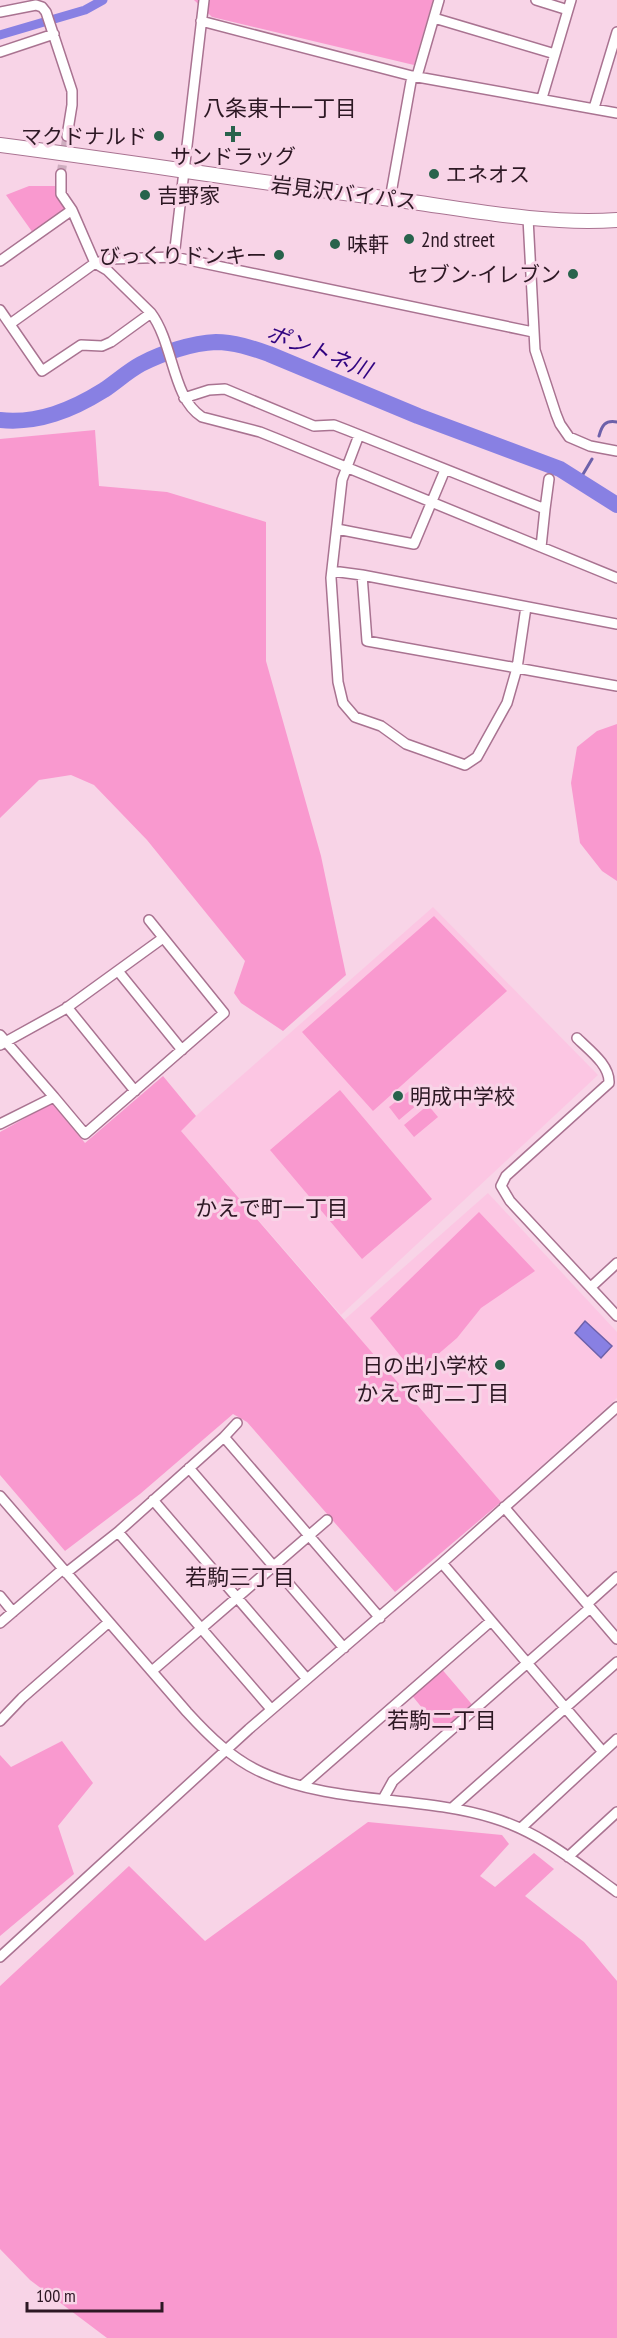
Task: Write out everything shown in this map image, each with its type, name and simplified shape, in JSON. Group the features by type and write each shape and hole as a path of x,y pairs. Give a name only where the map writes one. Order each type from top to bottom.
{"highway":[{"name":"岩見沢バイパス","path":"0,145 528,218 617,220"}],"street":[{"path":"174,257 204,0"},
{"path":"390,199 414,76 439,0"},
{"path":"536,0 568,10"},
{"path":"542,98 571,0"},
{"path":"0,12 36,5 42,7 46,12 72,91 67,136"},
{"path":"434,18 555,54"},
{"path":"201,21 414,76 617,112"},
{"path":"0,52 53,31"},
{"path":"594,108 617,32"},
{"path":"61,174 62,194 72,210 95,263 106,270 151,313 160,325 184,398 195,413 202,417 260,432 617,578"},
{"path":"0,261 72,210"},
{"path":"528,218 533,332 538,366 564,432 579,442 617,451"},
{"path":"10,324 95,263 111,259 174,257 533,332"},
{"path":"0,310 42,371 81,345 102,346 111,342 151,313"},
{"path":"184,398 209,390 225,388 314,426 334,426 545,509"},
{"path":"358,435 345,468 332,571 338,682 345,708 355,717 381,726 406,744 465,765 471,763 477,757 507,703 517,668 526,607"},
{"path":"337,529 414,544 445,470"},
{"path":"541,547 549,479"},
{"path":"332,571 617,624"},
{"path":"362,575 367,641 617,686"},
{"path":"149,920 164,938 224,1014 85,1134 2,1040 67,1007 164,938"},
{"path":"118,971 182,1050"},
{"path":"67,1007 135,1091"},
{"path":"577,1038 604,1066 609,1076 609,1083 506,1176 501,1186 510,1201 617,1316"},
{"path":"0,1124 54,1097"},
{"path":"591,1287 617,1263"},
{"path":"0,1957 271,1709 442,1563 617,1407"},
{"path":"0,1623 118,1532 237,1423"},
{"path":"224,1437 380,1617"},
{"path":"189,1468 344,1648"},
{"path":"0,1496 203,1730 227,1750 260,1771 302,1786 452,1808 484,1815 521,1828 616,1890"},
{"path":"153,1500 307,1679"},
{"path":"504,1507 617,1639"},
{"path":"152,1671 327,1520"},
{"path":"118,1532 200,1630 271,1709"},
{"path":"442,1563 603,1752"},
{"path":"383,1799 393,1781 527,1664 617,1577"},
{"path":"0,1596 13,1612"},
{"path":"302,1786 491,1621"},
{"path":"0,1721 22,1698 109,1622"},
{"path":"452,1808 617,1662"},
{"path":"521,1828 617,1739"},
{"path":"568,1857 617,1812"}],"shaded area":[{"path":"194,0 433,0 414,65 212,17"},
{"path":"29,186 55,186 58,196 68,210 33,233 6,195"},
{"path":"95,430 99,486 167,492 266,522 266,661 321,856 346,975 283,1031 241,1003 234,993 245,961 147,840 94,785 71,775 39,780 0,818 0,439"},
{"path":"617,724 617,881 602,871 580,843 571,783 577,747 597,731"},
{"name":"明成中学校","path":"433,907 598,1075 341,1315 180,1130"},
{"path":"434,916 507,991 373,1111 302,1032"},
{"path":"163,1076 196,1116 181,1131 501,1502 395,1592 247,1422 233,1414 140,1494 65,1551 0,1475 0,1132 52,1103 85,1143"},
{"path":"414,1087 424,1099 399,1120 389,1107"},
{"path":"340,1090 432,1199 362,1259 270,1150"},
{"path":"428,1105 438,1117 414,1137 404,1125"},
{"name":"日の出小学校","path":"488,1193 617,1332 617,1398 501,1502 344,1320"},
{"path":"479,1212 535,1271 481,1308 457,1338 415,1374 370,1318"},
{"path":"585,1321 612,1346 601,1358 575,1333"},
{"path":"440,1667 475,1708 444,1735 410,1693"},
{"path":"62,1741 93,1783 58,1826 74,1874 0,1936 0,1755 11,1767"},
{"path":"368,1822 502,1835 509,1844 480,1876 495,1887 534,1853 554,1869 525,1896 584,1942 617,1981 617,2338 107,2338 30,2280 0,2249 0,1986 129,1866 205,1941"}],"waterway":[{"path":"0,35 85,10 103,0"},
{"name":"ポントネ川","path":"0,420 28,420 54,414 92,397 136,367 158,356 197,344 229,343 269,354 418,416 560,469 617,505"},
{"path":"599,436 605,424 617,422"},
{"path":"579,481 592,459"}],"tunnel":[{"path":"61,174 67,136"}],"place":[{"name":"サンドラッグ","path":"233,134"},
{"name":"マクドナルド","path":"159,136"},
{"name":"エネオス","path":"434,174"},
{"name":"吉野家","path":"145,195"},
{"name":"2nd street","path":"409,239"},
{"name":"味軒","path":"335,244"},
{"name":"びっくりドンキー","path":"279,255"},
{"name":"セブン-イレブン","path":"573,274"},
{"name":"明成中学校","path":"398,1096"},
{"name":"日の出小学校","path":"500,1365"}],"district":[{"name":"八条東十一丁目","path":"280,108"},
{"name":"かえで町一丁目","path":"272,1208"},
{"name":"かえで町二丁目","path":"433,1393"},
{"name":"若駒三丁目","path":"240,1577"},
{"name":"若駒二丁目","path":"442,1720"}]}
